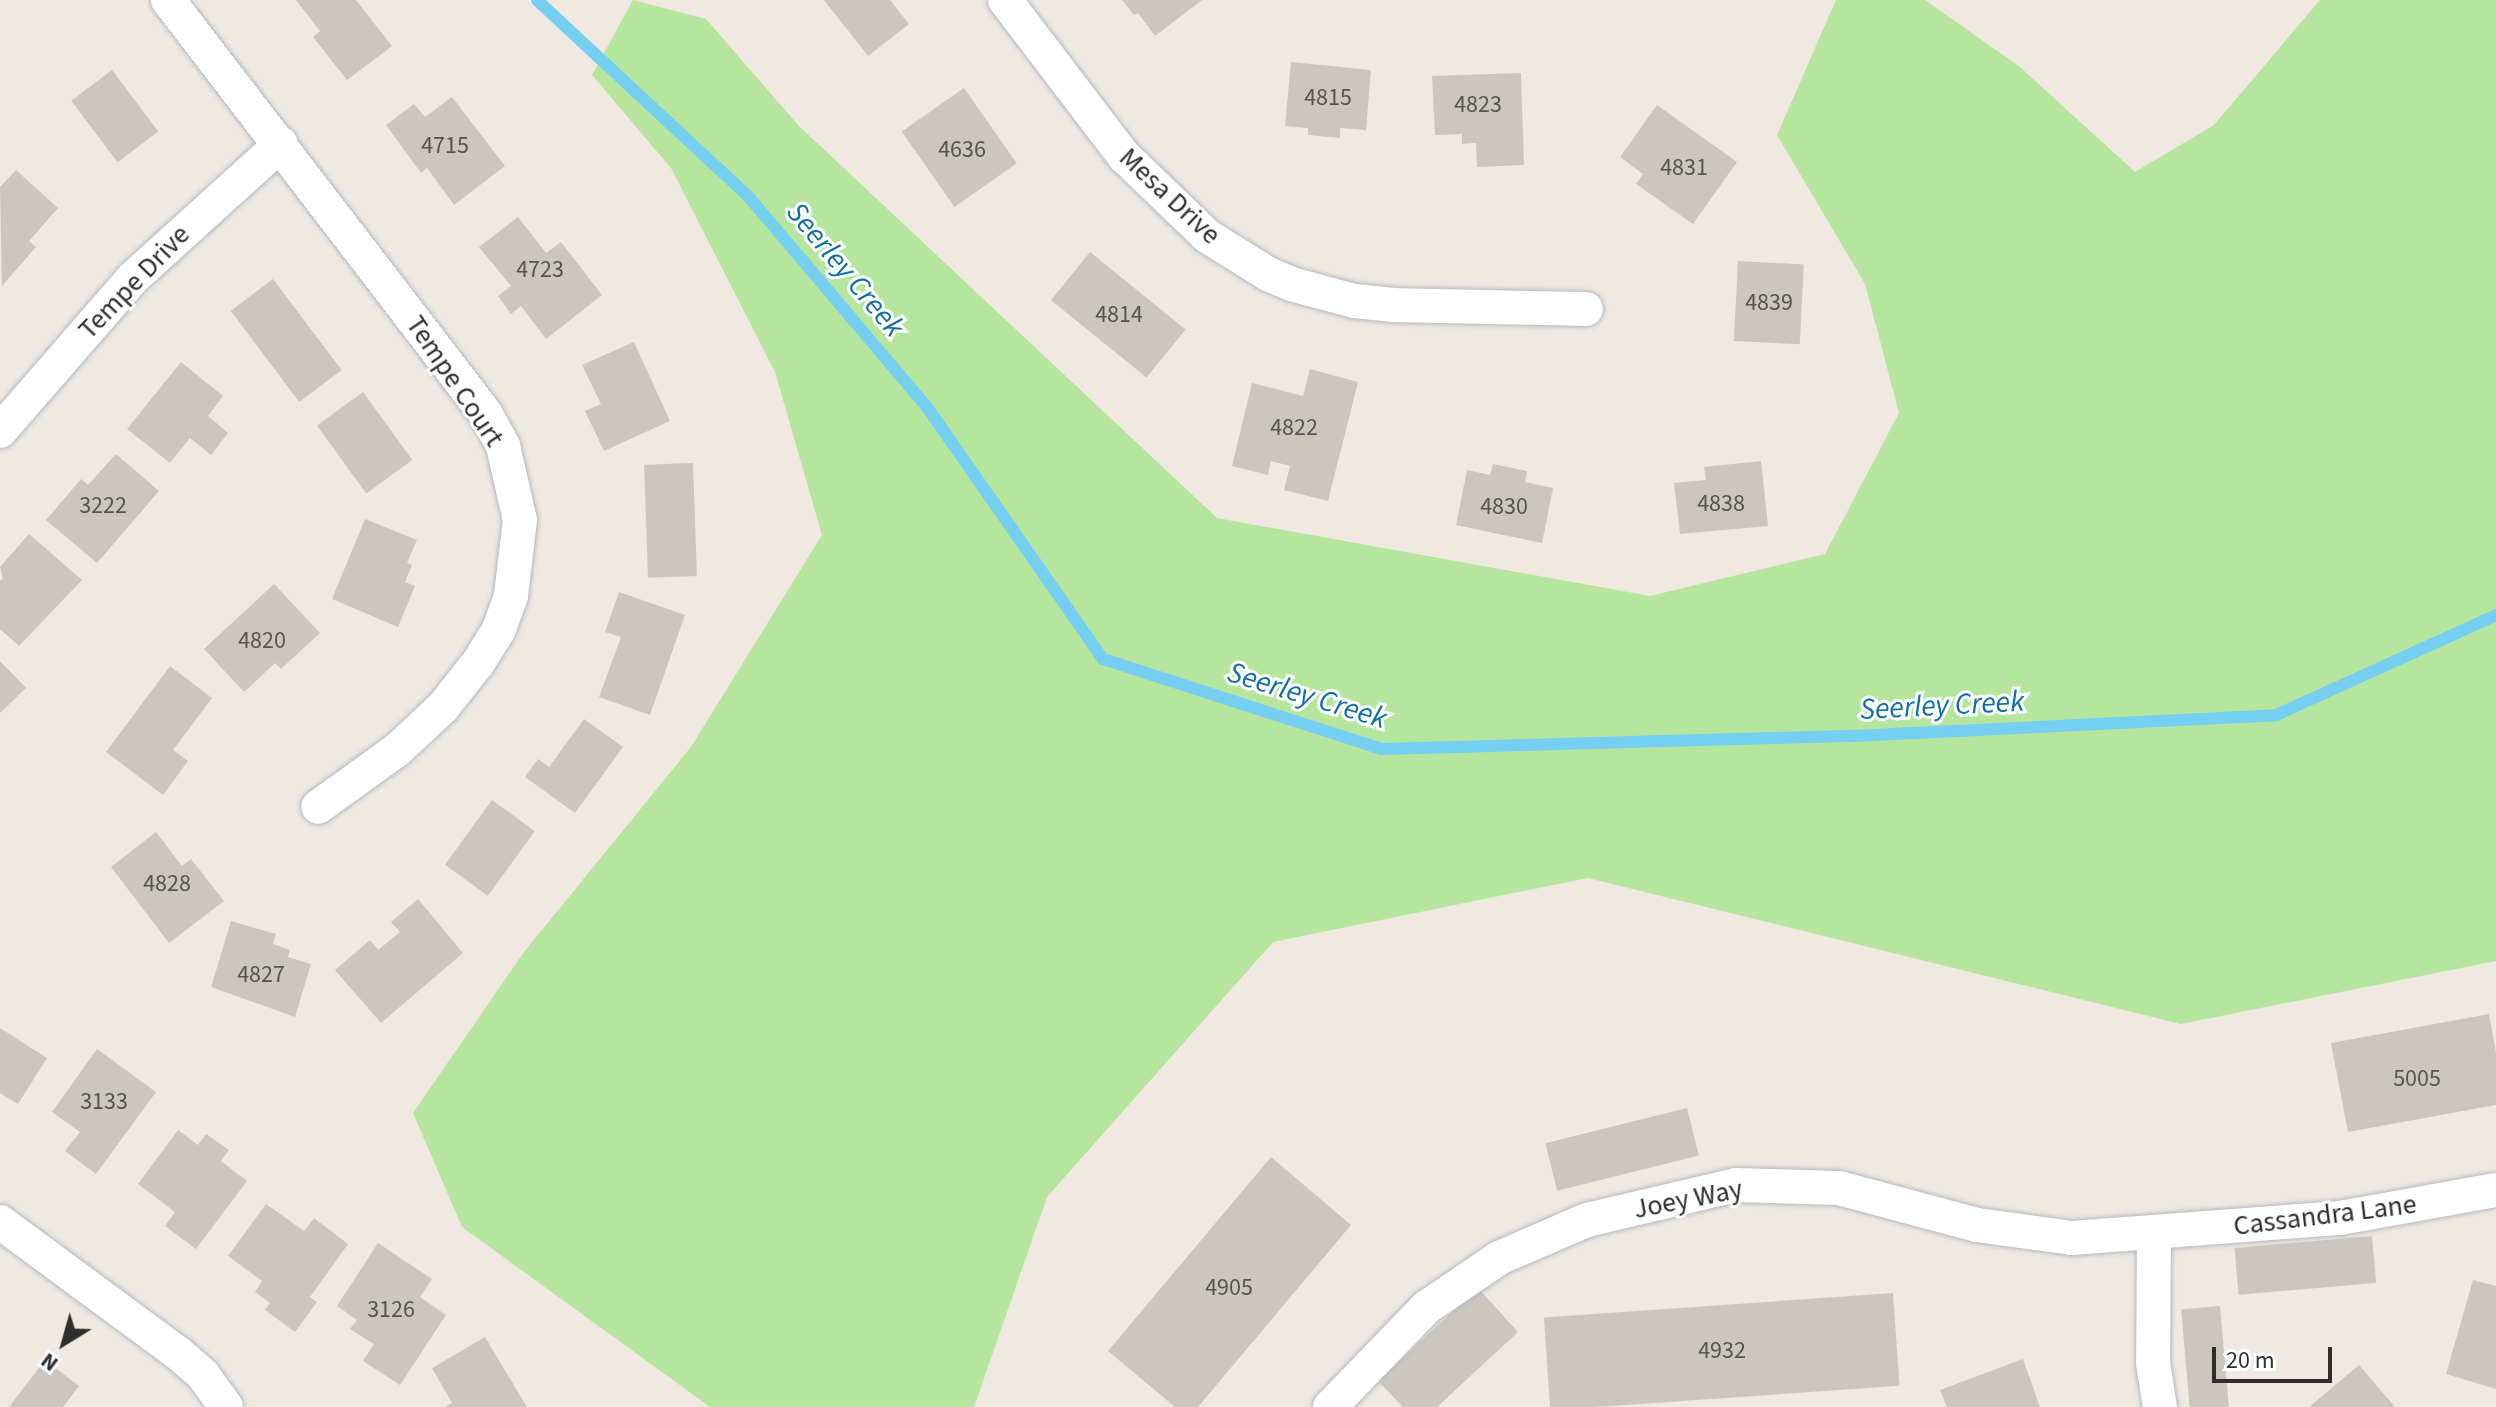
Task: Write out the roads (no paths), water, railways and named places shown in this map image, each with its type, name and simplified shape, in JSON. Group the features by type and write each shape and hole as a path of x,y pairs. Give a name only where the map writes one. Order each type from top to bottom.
{"street":[{"name":"Tempe Court","path":"168,0 485,413 503,446 520,520 511,596 498,631 477,664 443,707 397,750 318,807"},
{"name":"Mesa Drive","path":"1005,0 1124,156 1207,236 1268,274 1291,284 1354,301 1394,305 1586,309"},
{"name":"Tempe Drive","path":"0,431 132,279 281,144"},
{"name":"Joey Way","path":"1330,1407 1427,1307 1499,1258 1587,1220 1736,1185 1839,1188 1977,1225 2072,1238 2154,1234"},
{"name":"Cassandra Lane","path":"2154,1234 2340,1218 2496,1190"},
{"path":"0,1222 178,1353 203,1375 226,1407"},
{"path":"2154,1234 2153,1363 2160,1407"}],"waterway":[{"name":"Seerley Creek","path":"537,0 748,196 927,407 1103,659 1381,749 1853,736 2276,715 2496,615"}]}
